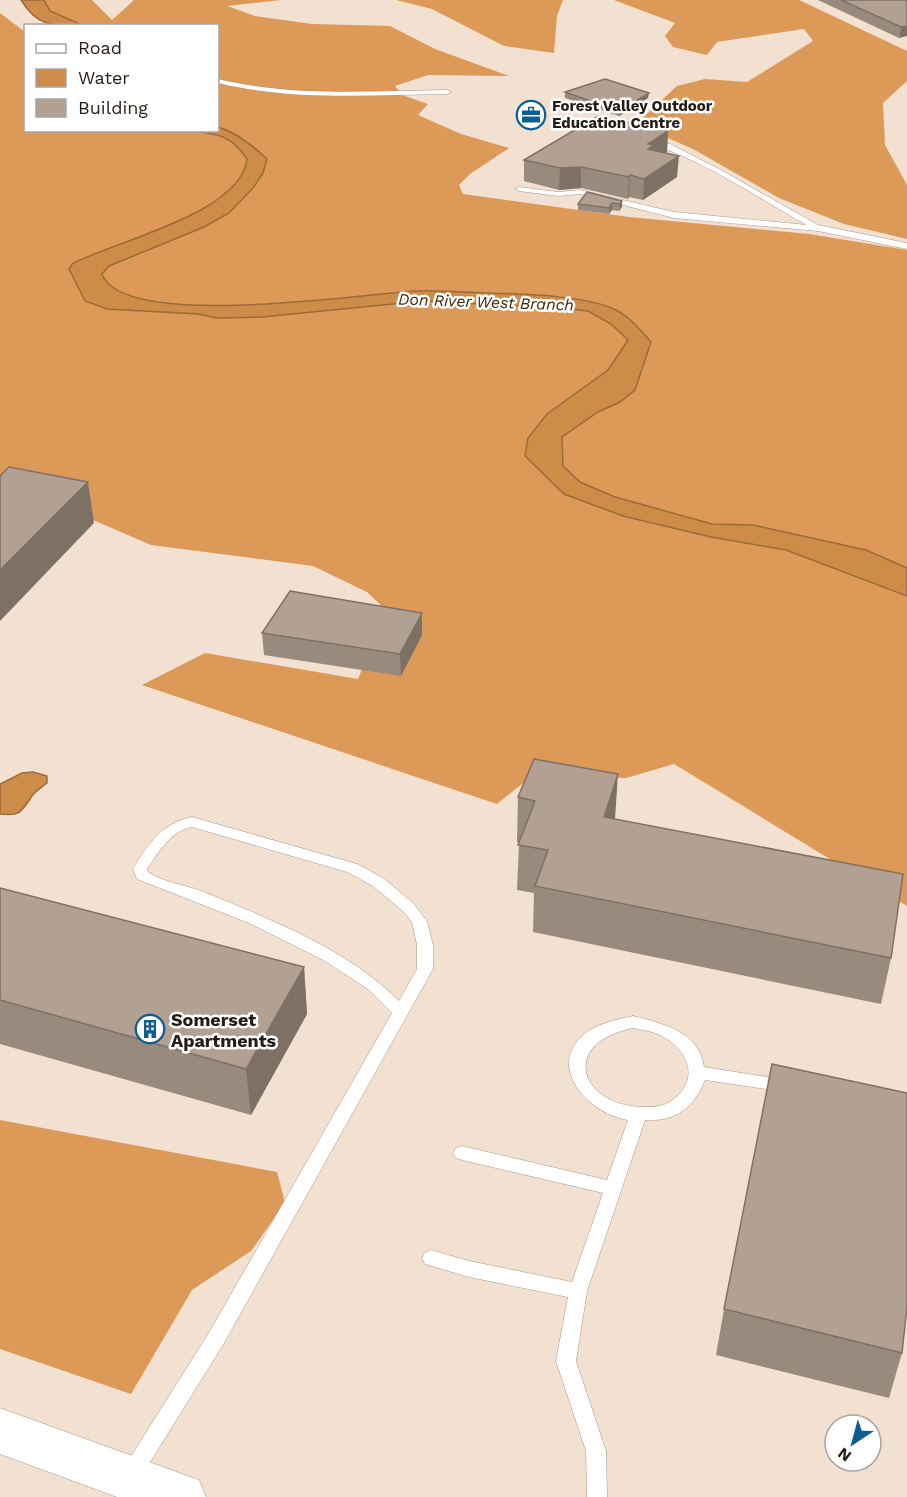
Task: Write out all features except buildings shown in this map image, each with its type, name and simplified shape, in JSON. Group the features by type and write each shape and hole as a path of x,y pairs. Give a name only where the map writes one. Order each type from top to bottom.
{"main road":[{"path":"0,1431 181,1497"}],"lane":[{"path":"219,81 243,88 312,92 447,92"},
{"path":"649,141 687,157 818,228"},
{"path":"519,189 558,194 580,192 674,215 818,228 907,246"},
{"path":"129,1477 223,1327 401,1012 425,969 425,945 419,921 408,907 378,882 351,868 192,822 179,823 167,832 141,869 142,875 148,879 192,893 254,919 330,957 375,986 401,1012"},
{"path":"633,1022 653,1024 671,1031 686,1043 695,1057 699,1072 696,1086 687,1099 674,1108 657,1114 638,1115 617,1111 599,1102 585,1089 578,1073 578,1058 584,1043 596,1032 613,1024 633,1022"},
{"path":"699,1072 801,1088"},
{"path":"597,1497 596,1450 566,1361 578,1291 638,1115"},
{"path":"462,1153 612,1188"},
{"path":"431,1258 470,1269 578,1291"}],"shaded area":[{"path":"44,0 92,0 112,20 134,0 281,0 227,6 255,16 312,24 390,26 435,49 509,76 428,75 395,86 402,95 428,104 418,115 461,134 509,148 470,174 459,185 463,194 629,217 809,234 907,250 907,906 674,764 626,778 533,775 497,804 142,685 205,653 358,679 386,610 367,592 313,566 151,545 49,501 0,502 0,13 24,31 24,132 219,132 219,24 80,24 50,11"},
{"path":"396,0 563,0 557,16 554,53 504,46 432,9"},
{"path":"614,0 799,0 907,51 907,81 883,103 885,145 907,185 907,239 844,224 779,198 693,149 636,124 677,86 705,79 747,82 813,41 804,29 717,42 707,55 673,47 665,36 675,23"},
{"path":"0,1120 277,1172 285,1203 251,1251 192,1290 131,1394 0,1349"}],"water":[{"path":"21,0 44,0 50,11 80,24 50,24 40,20 27,9"},
{"name":"Don River West Branch","path":"219,127 256,149 267,159 263,173 253,188 229,213 204,227 109,266 102,274 119,291 152,301 197,305 299,302 427,291 544,295 604,305 628,318 651,342 635,390 620,402 598,412 562,437 563,466 580,482 615,497 712,524 753,525 866,550 907,568 907,596 786,550 711,537 623,516 564,494 525,456 528,438 547,414 608,370 628,340 611,324 588,311 423,301 262,317 216,318 198,314 107,309 85,301 69,269 72,264 173,224 223,195 239,178 247,159 236,145 210,133 202,132 219,132"},
{"path":"33,772 47,776 47,783 35,792 20,812 0,814 0,784 22,773"}],"place":[{"name":"Forest Valley Outdoor Education Centre","path":"531,115"},
{"name":"Somerset Apartments","path":"150,1029"}]}
